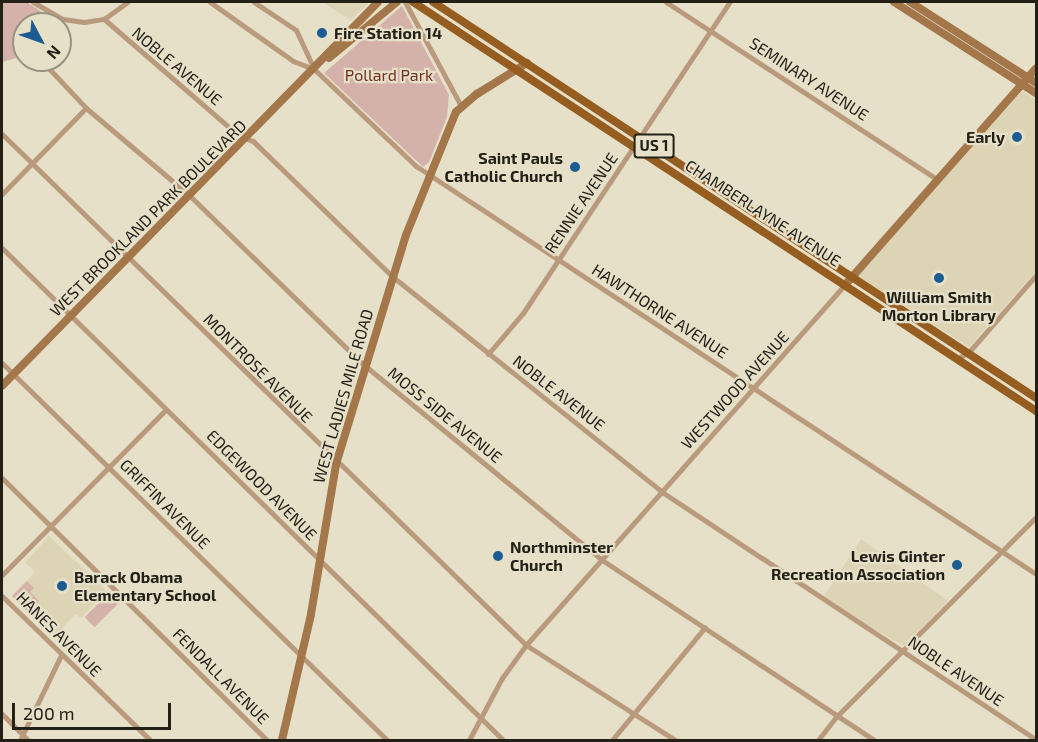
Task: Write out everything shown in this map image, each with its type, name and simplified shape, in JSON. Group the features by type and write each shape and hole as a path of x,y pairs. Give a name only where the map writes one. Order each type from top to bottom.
{"main road":[{"name":"CHAMBERLAYNE AVENUE","path":"413,2 1036,411"},
{"name":"CHAMBERLAYNE AVENUE","path":"433,2 1036,398"}],"street":[{"path":"33,2 48,12"},
{"path":"72,21 104,19 127,2"},
{"name":"HAWTHORNE AVENUE","path":"210,2 293,61 314,69"},
{"name":"HAWTHORNE AVENUE","path":"254,2 296,30 314,69 405,158 1036,574"},
{"name":"WEST BROOKLAND PARK BOULEVARD","path":"2,386 378,2"},
{"name":"WEST BROOKLAND PARK BOULEVARD","path":"314,69 397,2"},
{"path":"405,2 461,106"},
{"name":"SEMINARY AVENUE","path":"666,2 937,179"},
{"name":"RENNIE AVENUE","path":"488,354 510,330 730,2"},
{"path":"894,2 1025,81 1036,83"},
{"path":"910,2 1025,81 1036,93"},
{"name":"NOBLE AVENUE","path":"104,19 246,138 393,277 662,492 1036,740"},
{"name":"WEST LADIES MILE ROAD","path":"282,741 302,659 336,464 364,365 428,174 461,106 527,63"},
{"name":"WESTWOOD AVENUE","path":"469,741 502,678 526,645 1036,68"},
{"name":"MOSS SIDE AVENUE","path":"52,72 86,108 189,196 364,365 602,560 874,741"},
{"path":"2,194 86,108"},
{"name":"MONTROSE AVENUE","path":"2,134 336,464 526,645 675,741"},
{"name":"EDGEWOOD AVENUE","path":"2,248 503,741"},
{"path":"956,358 968,352 1036,275"},
{"name":"GRIFFIN AVENUE","path":"2,363 387,741"},
{"path":"2,575 166,409"},
{"name":"FENDALL AVENUE","path":"2,478 267,741"},
{"path":"818,741 837,716 1036,517"},
{"name":"HANES AVENUE","path":"2,596 150,741"},
{"path":"612,741 705,627"},
{"path":"21,738 61,656"},
{"path":"2,714 21,738 28,741"}],"shaded area":[{"path":"322,2 369,2 351,20"},
{"path":"1022,91 1036,100 1036,271 969,347 858,276"},
{"name":"Barack Obama Elementary School","path":"49,536 107,591 81,618 76,614 53,637 12,596 35,572 25,562"},
{"path":"861,539 948,601 904,646 822,599"}],"green space":[{"path":"2,2 27,2 42,12 12,12 12,59 2,62"},
{"name":"Pollard Park","path":"402,6 449,95 447,117 429,162 423,167 324,73"},
{"path":"27,581 34,588 30,592 39,601 28,612 12,596"},
{"path":"108,594 118,604 95,627 85,617"}],"place":[{"name":"Fire Station 14","path":"322,33"},
{"name":"Early","path":"1017,137"},
{"name":"Saint Pauls Catholic Church","path":"575,167"},
{"name":"William Smith Morton Library","path":"939,278"},
{"name":"Northminster Church","path":"498,556"},
{"name":"Lewis Ginter Recreation Association","path":"957,565"},
{"name":"Barack Obama Elementary School","path":"62,586"}]}
